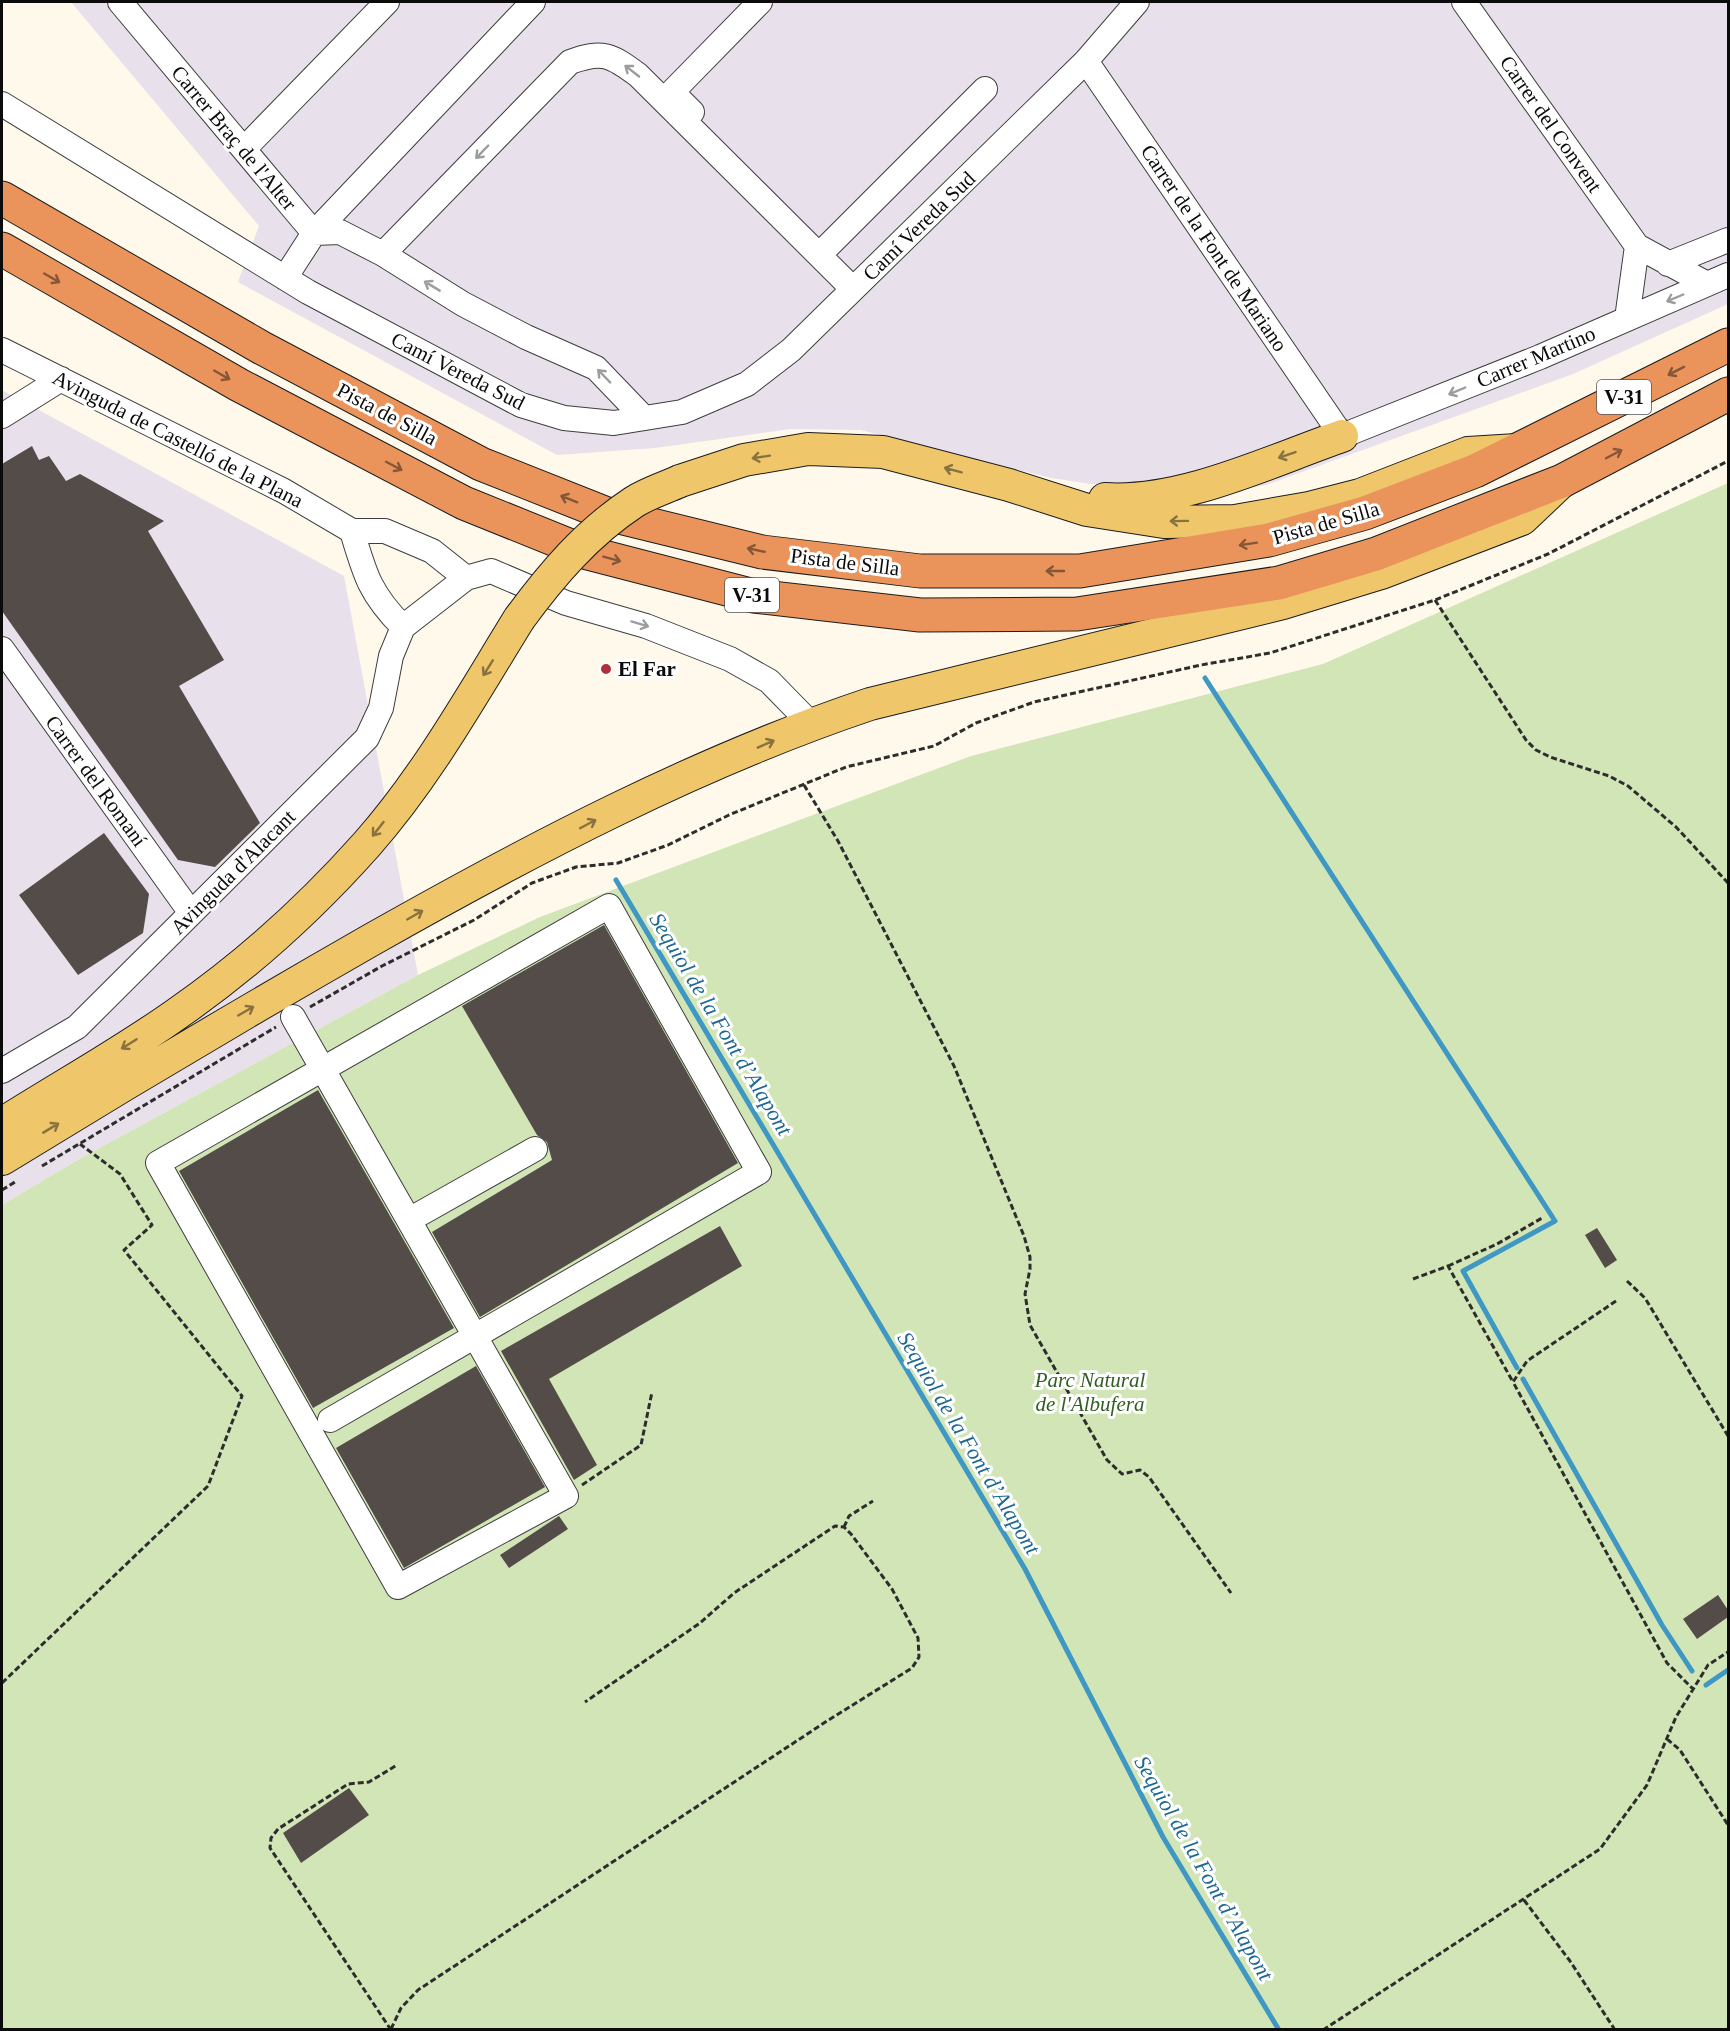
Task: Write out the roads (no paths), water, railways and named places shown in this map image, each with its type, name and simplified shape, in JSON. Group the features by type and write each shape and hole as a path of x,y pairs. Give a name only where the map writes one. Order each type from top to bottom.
{"highway":[{"name":"Pista de Silla","path":"2,198 262,348 481,464 607,514 762,552 920,571 1080,571 1269,540 1365,513 1475,471 1728,345"},
{"name":"Pista de Silla","path":"2,249 239,384 464,503 588,553 754,596 920,615 1077,614 1279,583 1376,554 1562,481"},
{"name":"V-31","path":"1562,481 1727,395"}],"main road":[{"path":"1009,486 1072,496 1141,498 1207,483 1342,436"},
{"path":"2,1124 178,1013 251,957 308,906 368,843 412,786 519,619 554,572 603,525 635,501 680,481 744,460 808,449 883,452 1087,510 1164,522 1235,521 1309,508 1360,495 1468,453 1521,449"},
{"path":"11,1168 195,1040 450,895 607,813 811,724 870,704 1283,603 1381,573 1522,519 1562,481"}],"street":[{"name":"Carrer Braç de l'Alter","path":"120,2 314,233"},
{"path":"244,149 387,2"},
{"path":"285,278 314,233 534,2"},
{"path":"760,2 672,92 828,246 858,285"},
{"name":"Carrer del Convent","path":"1464,2 1637,246 1707,284"},
{"name":"Camí Vereda Sud","path":"2,104 285,278 521,405 564,417 614,423 682,412 747,384 791,350 1086,61 1131,3"},
{"path":"383,254 570,62 591,54 613,56 638,75 858,285"},
{"name":"Carrer de la Font de Mariano","path":"1086,61 1342,436"},
{"path":"828,246 985,89"},
{"path":"314,233 340,232 383,254 463,304 526,337 596,368 644,418"},
{"path":"1668,264 1728,240"},
{"path":"1627,319 1637,246"},
{"name":"Carrer Martino","path":"1342,436 1433,401 1728,274"},
{"name":"Avinguda de Castelló de la Plana","path":"2,350 284,491 352,531"},
{"path":"2,416 61,380"},
{"path":"466,578 432,551 395,535 385,531 352,531 368,583 384,608 404,627 466,578 491,571 566,603 646,626 730,659 769,681 811,724"},
{"name":"Avinguda d'Alacant","path":"2,1071 77,1027 367,738 381,708 391,656 404,627"},
{"name":"Carrer del Romaní","path":"2,649 191,913"},
{"path":"293,1017 323,1070 408,1220 475,1336 566,1496 398,1587 158,1163 323,1070 609,906 759,1172 475,1336 330,1420"},
{"path":"408,1220 535,1149"}],"waterway":[{"path":"1205,678 1555,1221 1463,1271 1517,1368"},
{"name":"Sequiol de la Font d’Alapont","path":"616,880 1025,1569 1163,1837 1279,2030"},
{"path":"1523,1379 1662,1625 1692,1671"},
{"path":"1706,1685 1728,1670"}],"place":[{"name":"El Far","path":"606,669"}],"park label":[{"name":"Parc Natural de l'Albufera","path":"1090,1392"}]}
